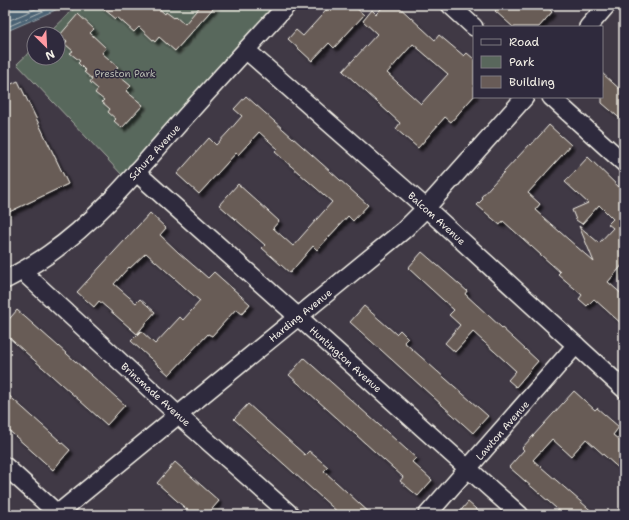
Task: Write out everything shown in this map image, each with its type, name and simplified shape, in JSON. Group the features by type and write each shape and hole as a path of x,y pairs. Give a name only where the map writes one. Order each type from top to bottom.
{"street":[{"name":"Schurz Avenue","path":"5,280 51,253 83,226 136,172 287,5"},
{"path":"450,5 473,26"},
{"path":"589,26 607,5"},
{"name":"Balcom Avenue","path":"246,50 426,208 624,389"},
{"name":"Harding Avenue","path":"57,515 404,230 426,208 524,98"},
{"path":"552,98 624,163"},
{"name":"Huntington Avenue","path":"136,172 520,515"},
{"name":"Brinsmade Avenue","path":"22,271 178,415 291,515"},
{"name":"Lawton Avenue","path":"428,515 576,345"},
{"path":"5,466 57,515"}],"green space":[{"name":"Preston Park","path":"78,5 280,5 124,177 17,64 26,56 26,66 66,66 66,26 56,26"}],"water":[{"path":"5,5 67,5 5,32"}],"building":[{"path":"99,5 155,5 165,14 166,12 174,18 176,16 185,24 201,5 216,5 175,51 159,37 155,42 139,27 134,32 117,17 116,19"},
{"path":"331,5 353,5 364,15 334,48 329,43 312,61 288,39 296,30 303,36"},
{"path":"385,5 397,5 435,40 439,35 464,56 467,53 473,58 473,97 451,122 445,117 418,148 396,129 400,123 343,71 377,34 363,21 372,10 376,14","holes":["413,44 448,74 421,104 387,73"]},
{"path":"500,5 545,5 552,12 540,26 512,26 495,11"},
{"path":"78,14 94,29 90,33 106,48 102,53 118,67 114,72 131,86 126,91 143,105 122,128 114,121 116,119 108,112 110,109 102,102 104,100 95,93 98,89 90,82 92,79 84,72 86,71 78,63 80,61 70,53 73,51 66,45 66,28"},
{"path":"603,74 624,93 624,122 602,103"},
{"path":"18,81 68,184 5,214 5,87"},
{"path":"246,96 368,205 353,221 348,216 317,250 313,246 290,273 262,248 265,245 219,205 238,184 279,221 273,228 293,246 332,202 275,152 278,149 259,132 238,155 236,153 199,194 177,174 209,138 216,145 229,131 242,116 234,109"},
{"path":"549,125 571,145 528,193 540,204 535,210 594,262 579,226 599,243 613,228 608,224 613,219 599,205 582,224 576,220 572,210 588,203 565,182 588,157 624,192 624,263 608,282 624,296 624,326 594,299 587,306 579,299 582,295 558,274 560,272 503,221 500,225 477,205 483,199 481,197"},
{"path":"150,213 166,228 160,235 179,253 208,278 214,272 250,304 242,314 236,309 212,336 208,334 169,375 131,341 141,331 155,344 180,317 183,320 200,301 146,253 130,268 129,267 114,284 136,303 140,299 155,312 137,334 99,301 94,307 77,292"},
{"path":"422,252 467,291 465,294 538,361 516,387 508,380 516,371 473,332 455,352 445,343 460,325 449,315 454,310 408,268"},
{"path":"364,306 396,334 400,330 408,338 404,342 488,416 473,433 350,322"},
{"path":"17,310 125,405 107,425 5,334 5,324"},
{"path":"304,358 416,458 412,462 432,480 418,496 400,481 403,477 289,375"},
{"path":"574,391 595,410 597,408 619,427 613,435 624,444 624,473 586,439 571,456 552,439 533,460 596,515 564,515 509,467 524,450 522,448"},
{"path":"5,392 70,450 53,470 5,427"},
{"path":"248,404 305,455 309,451 328,467 324,471 372,515 341,515 247,431 234,419"},
{"path":"175,462 219,501 207,515 193,515 157,483"},
{"path":"468,502 483,515 457,515"}]}
